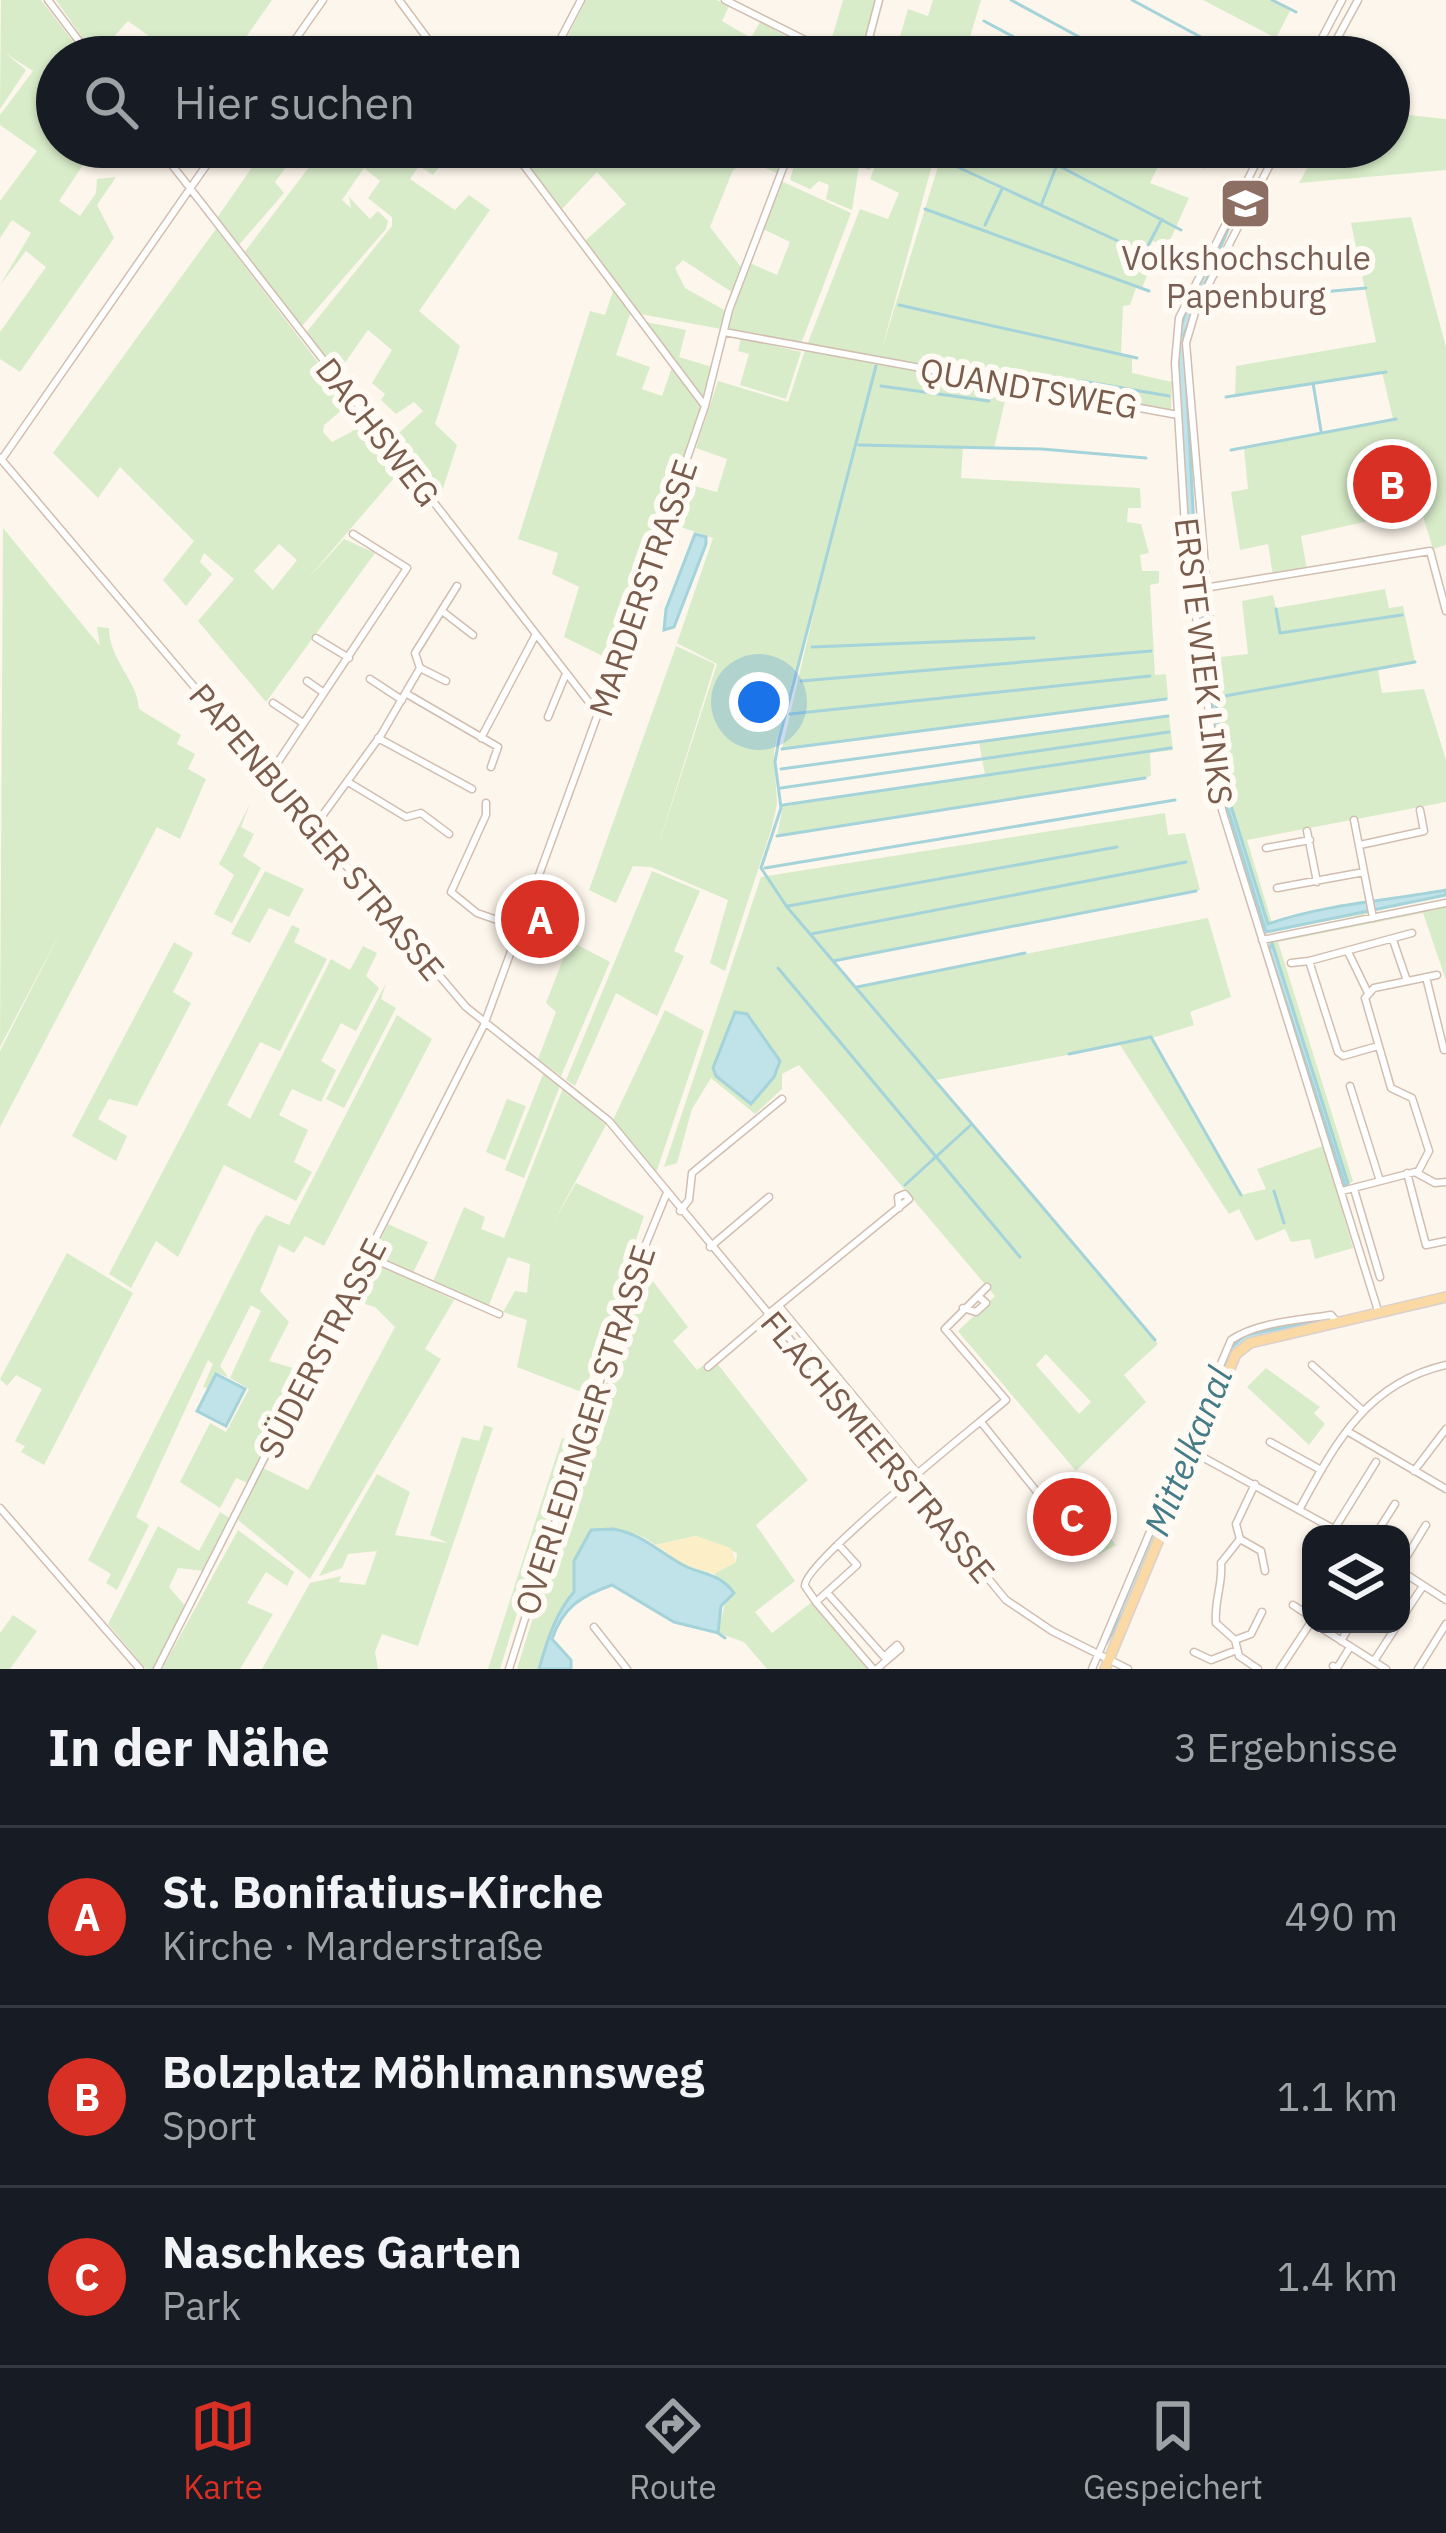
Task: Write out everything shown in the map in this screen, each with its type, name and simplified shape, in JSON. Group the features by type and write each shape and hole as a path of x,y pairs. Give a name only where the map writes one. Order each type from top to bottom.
{"main road":[{"path":"1104,1658 1242,1348 1446,1297"}],"street":[{"path":"48,0 75,36"},
{"path":"298,36 323,0"},
{"path":"399,0 426,36"},
{"path":"562,36 581,0"},
{"path":"725,0 792,36"},
{"path":"870,36 879,0"},
{"path":"1323,36 1342,0"},
{"path":"1338,36 1358,0"},
{"name":"DACHSWEG","path":"174,168 599,715"},
{"path":"1,459 204,168"},
{"path":"526,168 705,406"},
{"name":"MARDERSTRASSE","path":"484,1025 599,715 705,406 724,332 783,168"},
{"name":"ERSTE WIEK LINKS","path":"1253,168 1179,318 1178,415 1192,590 1216,785 1379,1316"},
{"path":"1213,660 1186,343 1196,309 1268,168"},
{"path":"1229,213 1240,220"},
{"name":"QUANDTSWEG","path":"724,332 1178,415"},
{"name":"PAPENBURGER STRASSE","path":"1,459 484,1025 594,1106 656,1183"},
{"path":"270,775 407,568 352,534"},
{"path":"1192,590 1430,551 1446,611"},
{"path":"446,681 420,668 415,653 457,586"},
{"path":"442,611 472,635"},
{"path":"481,738 535,636"},
{"path":"316,638 349,658"},
{"path":"314,827 349,782 420,668"},
{"path":"548,717 565,676"},
{"path":"370,680 500,748 491,767"},
{"path":"307,681 323,693"},
{"path":"273,703 303,723"},
{"path":"378,738 472,789"},
{"path":"349,782 404,816 418,812 435,820 449,834"},
{"path":"486,803 486,815 451,892 477,914 520,928"},
{"path":"1360,845 1424,831 1420,810"},
{"path":"1354,820 1371,911"},
{"path":"1266,848 1308,836 1317,882"},
{"path":"1277,888 1364,872"},
{"path":"1262,940 1371,911 1446,903"},
{"path":"1291,963 1349,953 1355,946 1412,933"},
{"path":"1393,938 1408,981"},
{"path":"1349,953 1367,991 1391,1088 1416,1106 1429,1151 1418,1172"},
{"path":"1309,961 1344,1060 1378,1046"},
{"path":"1367,991 1437,975"},
{"path":"1426,977 1444,1050"},
{"name":"SÜDERSTRASSE","path":"157,1669 484,1025"},
{"path":"1350,1086 1380,1181"},
{"path":"680,1210 689,1200 692,1173 782,1099"},
{"path":"1341,1191 1418,1172 1435,1183 1446,1182"},
{"path":"1407,1173 1426,1245 1446,1241"},
{"name":"FLACHSMEERSTRASSE","path":"656,1183 1006,1600 1049,1630 1128,1669"},
{"path":"1354,1189 1380,1277"},
{"name":"OVERLEDINGER STRASSE","path":"509,1669 634,1273 666,1194"},
{"path":"710,1246 769,1197"},
{"path":"708,1367 899,1208"},
{"path":"369,1257 499,1314"},
{"path":"830,1596 885,1659 875,1669 816,1602 803,1577 1006,1400 945,1329 987,1288"},
{"name":"FLACHSMEERSTRASSE","path":"779,1306 919,1474"},
{"path":"1092,1669 1104,1658 1231,1340 1245,1331 1326,1315 1334,1317 1336,1325"},
{"path":"1300,1508 1361,1409 1417,1374 1446,1365"},
{"path":"1315,1367 1361,1409"},
{"path":"981,1422 1037,1492"},
{"path":"1414,1471 1446,1429"},
{"path":"1347,1431 1446,1489"},
{"path":"1270,1442 1321,1470"},
{"path":"1196,1453 1330,1525"},
{"path":"1337,1525 1376,1462"},
{"path":"1255,1484 1237,1519 1240,1539 1221,1563 1223,1581 1214,1596 1216,1623 1258,1669"},
{"path":"1382,1525 1395,1504"},
{"path":"0,1508 140,1669"},
{"path":"1410,1553 1426,1525"},
{"path":"1240,1539 1261,1551 1264,1571"},
{"path":"816,1602 857,1565 838,1544"},
{"path":"1410,1575 1446,1600"},
{"path":"1410,1606 1423,1586"},
{"path":"1293,1605 1302,1613"},
{"path":"1235,1640 1251,1634 1262,1612"},
{"path":"1418,1669 1446,1624"},
{"path":"594,1627 627,1669"},
{"path":"1280,1669 1304,1633"},
{"path":"1329,1633 1386,1669"},
{"path":"1341,1641 1346,1633"},
{"path":"1374,1661 1393,1633"},
{"path":"1334,1666 1350,1646"},
{"path":"1194,1652 1211,1660 1237,1650"}],"green space":[{"path":"1,0 41,0 69,36 36,36 36,150 0,125 0,115 33,71 5,53 26,70 0,109"},
{"path":"56,0 272,0 247,36 149,36 128,21 115,36 81,36"},
{"path":"586,0 717,0 729,6 722,21 748,36 568,36"},
{"path":"843,0 876,0 866,36 832,36"},
{"path":"933,0 981,0 970,36 900,36 908,9 928,16"},
{"path":"1203,0 1275,0 1291,9 1277,36"},
{"path":"760,22 786,36 752,36"},
{"path":"1410,115 1446,119 1446,170 1299,183 1307,168 1410,168"},
{"path":"36,152 36,168 81,168 59,201 80,216 96,193 97,179 116,177 97,205 114,238 20,372 0,359 0,332 46,267 26,251 0,285 31,233 12,220 0,238 0,201"},
{"path":"252,168 285,168 275,182 284,193 238,246 217,218"},
{"path":"308,168 364,168 342,200 351,208 349,197 370,219 378,211 388,221 302,326 243,254"},
{"path":"364,168 418,168 410,179 455,210 469,195 490,210 419,311 460,346 435,424 457,445 438,504 389,442 423,411 414,402 396,414 372,383 392,350 368,330 337,374 305,334 392,226 392,217 368,198 380,181"},
{"path":"530,168 737,168 710,227 741,267 733,293 683,260 675,268 685,288 726,311 721,329 640,314 585,241 626,204 597,172 561,210"},
{"path":"793,168 859,168 852,210 826,199 829,185 819,181 810,189 790,180"},
{"path":"874,168 931,168 881,352 938,168 1157,168 1150,183 1189,198 1167,247 1153,241 1145,254 1154,258 1142,288 1136,288 1130,305 1123,306 1121,354 1132,355 1132,373 1172,382 1171,412 807,345 860,209 888,219 899,193 870,179"},
{"path":"781,181 851,213 801,344 727,329 750,263 777,275 790,242 763,229"},
{"path":"1411,217 1446,347 1446,545 1433,549 1421,510 1414,511 1301,536 1307,570 1273,576 1268,544 1240,550 1231,492 1248,489 1244,448 1393,419 1382,372 1235,395 1236,366 1376,342 1351,223"},
{"path":"216,229 333,382 337,396 349,404 324,425 323,432 332,442 362,426 394,478 305,582 344,539 375,553 266,702 198,621 234,579 204,553 200,562 212,574 186,606 163,580 194,541 120,467 98,498 53,453","holes":["279,544 297,560 273,590 254,571"]},
{"path":"614,288 631,311 616,355 650,367 642,389 662,396 672,367 701,407 613,661 564,637 579,587 552,574 558,553 518,539 590,311 605,315"},
{"path":"646,322 686,330 679,357 712,367 703,396"},
{"path":"741,338 801,352 786,399 740,385 749,354 738,351"},
{"path":"805,350 1008,388 994,448 963,447 961,478 1140,488 1141,508 1128,508 1127,522 1141,524 1149,553 1140,555 1142,571 1159,571 1159,583 1150,585 1155,675 1166,674 1168,698 782,749 837,512 774,751 777,804 772,827 725,971 710,963 728,900 651,867 633,866 616,903 589,890 676,646 715,664 655,856 717,664 677,643 713,538 669,523 683,483 717,492 727,459 696,448 718,381 788,402"},
{"path":"3,528 100,646 97,627 109,628 139,709 181,735 177,744 195,754 188,769 206,779 180,839 157,827 0,1127 0,1051 63,927 0,1047"},
{"path":"1385,589 1389,608 1403,606 1415,662 1378,669 1382,693 1424,689 1446,760 1446,802 1247,840 1272,923 1342,904 1367,906 1368,914 1261,932 1224,811 1194,598 1204,597 1211,658 1248,654 1242,601 1273,595 1276,608"},
{"path":"1169,716 1173,750 1150,753 1151,776 1145,778 777,836 783,805 985,775 979,742"},
{"path":"250,804 241,827 254,834 243,856 261,868 232,923 214,914 234,875 219,864"},
{"path":"1165,813 1168,835 1185,833 1200,890 834,962 856,987 1208,918 1231,997 1190,1012 1194,1025 1152,1038 1241,1195 1266,1189 1257,1169 1323,1146 1353,1248 1315,1259 1310,1239 1291,1242 1285,1229 1256,1241 1239,1209 1229,1214 1120,1045 936,1080 1158,1344 1124,1375 1146,1402 1076,1471 958,1331 995,1296 799,1065 782,1074 782,1089 755,1114 711,1078 692,1109 677,1163 664,1167 761,877","holes":["1046,1354 1091,1402 1079,1414 1036,1365"]},
{"path":"265,871 304,889 289,917 269,908 250,943 231,934"},
{"path":"652,871 700,891 674,951 684,956 657,1016 616,993 575,1086 566,1080"},
{"path":"1446,906 1446,980 1423,913 1278,942 1353,1181 1343,1189 1267,943"},
{"path":"292,925 300,929 294,942 327,959 280,1051 260,1042 227,1105 250,1119 331,959 350,970 363,946 377,953 366,976 379,988 356,1031 341,1023 321,1061 336,1070 321,1102 292,1089 279,1115 308,1130 294,1162 312,1172 296,1201 224,1165 178,1257 156,1241 131,1288 109,1274"},
{"path":"570,941 610,962 561,1076 538,1059 556,1012 546,1003"},
{"path":"174,942 193,953 173,992 191,1003 137,1106 109,1099 98,1119 127,1136 116,1161 72,1136"},
{"path":"386,983 381,999 396,1008 344,1108 326,1099"},
{"path":"665,1010 704,1031 655,1176 613,1120"},
{"path":"397,1015 432,1039 324,1246 305,1236 294,1253 279,1245 260,1291 289,1322 269,1361 307,1372 250,1484 236,1478 220,1508 180,1482 210,1423 226,1432 249,1389 230,1378 261,1311 251,1305 220,1366 228,1377 217,1373 207,1388 203,1387 213,1364 208,1360 136,1517 149,1525 117,1590 106,1583 111,1574 88,1560 257,1227 266,1215 289,1225"},
{"path":"543,1074 560,1086 524,1178 505,1170"},
{"path":"563,1088 606,1125 553,1223 576,1183 644,1216 584,1393 517,1367 527,1320 503,1312 515,1291 527,1293 530,1264 508,1257 487,1310 432,1284 464,1207 485,1217 481,1229 504,1238"},
{"path":"507,1099 526,1106 505,1160 486,1152"},
{"path":"388,1224 428,1242 412,1275 373,1255"},
{"path":"67,1253 133,1293 44,1465 21,1452 25,1446 15,1441 42,1389 16,1375 7,1386 0,1379"},
{"path":"374,1262 454,1300 425,1349 441,1359 310,1579 238,1520 263,1468 308,1490 395,1327 375,1307 351,1300"},
{"path":"642,1267 688,1327 673,1341 697,1370 713,1358 808,1480 756,1525 795,1581 755,1612 772,1633 812,1602 870,1669 767,1669 744,1642 718,1633 729,1586 714,1574 736,1562 737,1553 696,1536 655,1545 633,1533 591,1530 575,1592 556,1616 539,1669 517,1669"},
{"path":"1266,1368 1320,1407 1314,1413 1325,1424 1309,1445 1247,1387"},
{"path":"484,1425 493,1428 418,1646 382,1634 375,1652 378,1669 262,1669 310,1583 341,1576 339,1582 365,1585 377,1551 348,1554 342,1568 319,1576 377,1474 410,1492 395,1535 448,1543 430,1535 462,1437 479,1441"},
{"path":"562,1438 570,1441 500,1669 488,1669"},
{"path":"1067,1483 1116,1545 1098,1555 1080,1534 1070,1543 1039,1508"},
{"path":"220,1512 231,1519 205,1571 178,1568 169,1587 186,1607 153,1669 146,1669 108,1624 158,1526 199,1551"},
{"path":"238,1530 294,1572 287,1586 266,1572 247,1603 273,1614 240,1669 162,1669"},
{"path":"13,1615 37,1631 10,1669 0,1669 0,1633"}],"sand":[{"path":"696,1536 731,1548 736,1562 714,1574 683,1565 655,1545"}],"water":[{"path":"1232,220 1184,335 1197,586 1183,499 1178,349 1195,286"},
{"path":"695,534 706,537 706,544 674,627 664,630 666,609"},
{"path":"1200,595 1231,806 1268,924 1356,904 1446,890 1446,895 1266,932 1221,787"},
{"path":"1272,943 1348,1183 1346,1188 1269,950"},
{"path":"735,1012 747,1014 780,1061 774,1077 751,1104 716,1076 713,1068"},
{"name":"Mittelkanal","path":"1326,1321 1248,1340 1232,1352 1131,1599 1106,1644 1227,1351 1245,1335"},
{"path":"216,1374 245,1389 226,1426 197,1411"},
{"path":"613,1529 729,1586 734,1593 721,1606 718,1633 674,1622 612,1585 574,1604 556,1628 552,1639 571,1660 571,1669 539,1669 553,1626 574,1592 574,1561 591,1530"}],"waterway":[{"path":"1011,0 1077,36"},
{"path":"1132,0 1199,36"},
{"path":"1272,0 1296,12"},
{"path":"984,21 1012,36"},
{"path":"960,168 1144,253 1162,219"},
{"path":"1042,203 1056,168"},
{"path":"1063,168 1181,230"},
{"path":"985,225 1002,189"},
{"path":"925,209 1149,291"},
{"path":"1245,299 1366,288"},
{"path":"899,305 1137,358"},
{"path":"876,366 779,739 775,762 781,808 761,868 787,907 972,1124"},
{"path":"1226,397 1386,372"},
{"path":"1082,381 1169,396"},
{"path":"1313,383 1321,431"},
{"path":"881,386 989,401"},
{"path":"1231,450 1396,419"},
{"path":"859,445 1042,449 1146,458"},
{"path":"1276,609 1280,633 1402,615"},
{"path":"812,647 1034,638"},
{"path":"801,681 1151,651"},
{"path":"1219,697 1415,662"},
{"path":"790,714 1150,676"},
{"path":"782,749 1166,699"},
{"path":"781,769 1168,716"},
{"path":"781,788 1169,732"},
{"path":"783,805 1171,748"},
{"path":"777,836 1145,778"},
{"path":"765,868 1175,800"},
{"path":"788,906 1117,847"},
{"path":"811,934 1186,862"},
{"path":"833,961 1196,891"},
{"path":"857,987 1025,953"},
{"path":"778,968 1020,1257"},
{"path":"1069,1054 1151,1037 1241,1195"},
{"path":"905,1185 972,1124 1155,1340"},
{"path":"1274,1191 1284,1223"},
{"path":"718,1633 725,1638"}],"place":[{"name":"Volkshochschule Papenburg","path":"1246,204"},
{"name":"Bolzplatz Möhlmannsweg","path":"1392,484"},
{"name":"St. Bonifatius-Kirche","path":"540,919"},
{"name":"Naschkes Garten","path":"1072,1517"}]}
